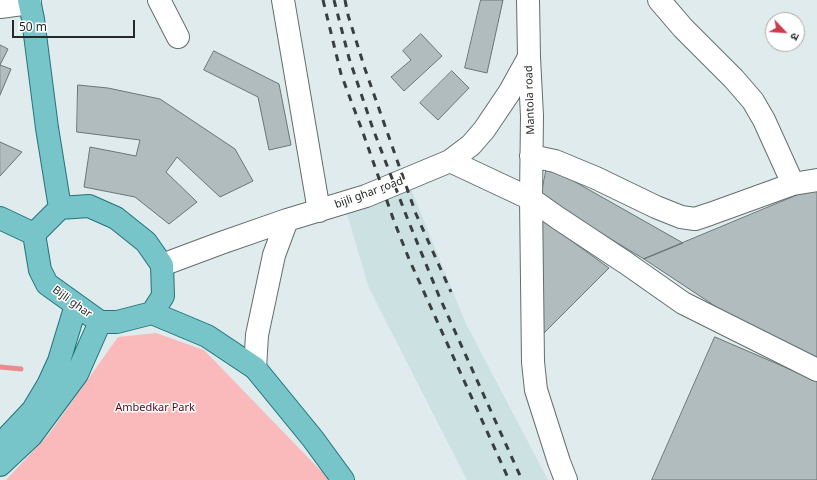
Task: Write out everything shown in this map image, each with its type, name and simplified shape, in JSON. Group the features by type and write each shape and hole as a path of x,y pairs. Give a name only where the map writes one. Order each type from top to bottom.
{"main road":[{"path":"30,2 47,128 60,208"},
{"path":"0,218 34,234 60,208 89,206 116,218 146,242 162,265 162,296 152,313 207,336 255,368 313,439 343,480"},
{"name":"Bijli ghar","path":"34,234 40,270 48,284 100,322 117,322 152,313"},
{"path":"0,444 33,410 48,385 58,362 76,305"},
{"path":"0,465 31,436 77,374 100,322"}],"street":[{"path":"159,0 178,37"},
{"path":"283,0 319,211"},
{"name":"Mantola road","path":"528,0 532,116 531,199 533,362 536,390 566,480"},
{"path":"659,0 683,28 734,79 753,101 764,120 793,184"},
{"path":"0,7 30,2"},
{"name":"bijli ghar road","path":"162,265 287,220 366,196 450,161 471,145 484,130 509,93 529,57"},
{"path":"531,156 555,161 681,217 695,219 793,184 817,180"},
{"path":"450,161 531,199 626,262 683,303 817,370"},
{"path":"255,368 257,335 266,291 274,255 287,220"}],"shaded area":[{"path":"411,189 466,324 548,480 467,480 369,288 347,214"}],"green space":[{"name":"Ambedkar Park","path":"156,333 204,350 323,473 328,480 6,480 49,434 118,337"}],"building":[{"path":"481,0 503,0 487,73 465,68"},
{"path":"421,34 442,56 404,91 391,77 411,60 403,51"},
{"path":"0,45 8,49 0,65"},
{"path":"214,51 279,84 291,145 269,150 258,97 204,70"},
{"path":"0,65 11,69 0,95"},
{"path":"452,71 469,88 438,120 420,103"},
{"path":"78,85 108,88 160,99 235,149 253,181 220,197 177,157 166,172 197,202 169,224 135,197 84,187 90,147 136,156 140,140 77,132"},
{"path":"0,142 22,152 0,176"},
{"path":"547,166 683,243 644,259 541,197"},
{"path":"817,187 817,358 733,318 644,259"},
{"path":"536,215 609,268 539,338"},
{"path":"715,337 817,381 817,480 652,480"}],"waterway":[{"path":"0,367 21,369"}],"railway":[{"path":"323,0 341,74 394,221 409,259 509,480"},
{"path":"334,0 349,58 373,129 408,220 439,296 522,480"},
{"path":"345,0 348,15 365,69 416,214 451,292"}]}
